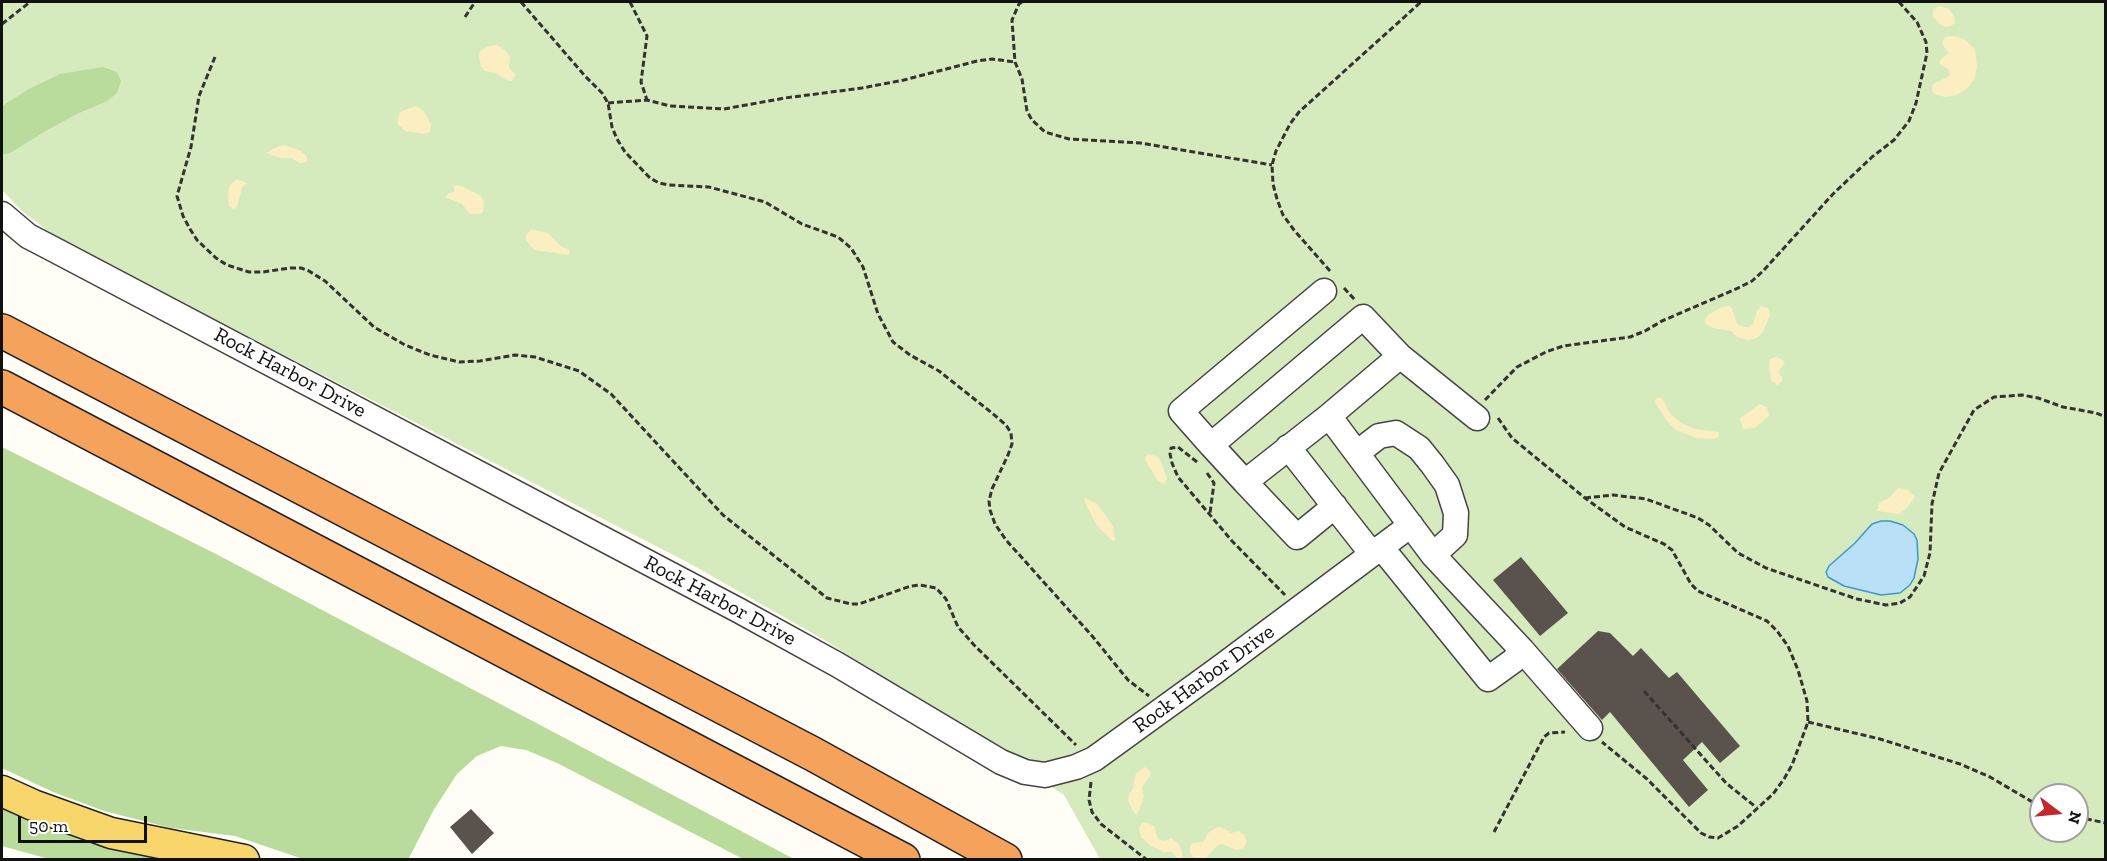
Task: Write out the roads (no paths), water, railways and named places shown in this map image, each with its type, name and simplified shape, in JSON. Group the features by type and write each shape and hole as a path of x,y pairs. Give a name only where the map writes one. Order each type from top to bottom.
{"highway":[{"path":"2,331 813,753 1005,860"},
{"path":"2,387 903,860"}],"main road":[{"path":"2,791 77,823 117,835 244,860"}],"street":[{"name":"Rock Harbor Drive","path":"2,214 28,236 748,615 838,665 1001,762 1025,772 1045,775 1076,767 1094,759 1411,525"},
{"path":"1324,291 1181,411 1205,455 1245,482 1297,537 1335,506"},
{"path":"1205,455 1363,317 1400,356 1485,413"},
{"path":"1245,482 1400,356"},
{"path":"1329,416 1433,555 1522,650 1596,737"},
{"path":"1357,453 1379,436 1396,433 1419,448 1432,464 1446,485 1456,513 1455,535 1433,555"},
{"path":"1288,447 1335,506 1488,679 1513,661 1522,650"}],"water":[{"path":"1881,521 1903,525 1914,534 1917,540 1918,559 1910,585 1900,593 1881,595 1844,586 1828,577 1826,572 1829,566 1872,524"}]}
